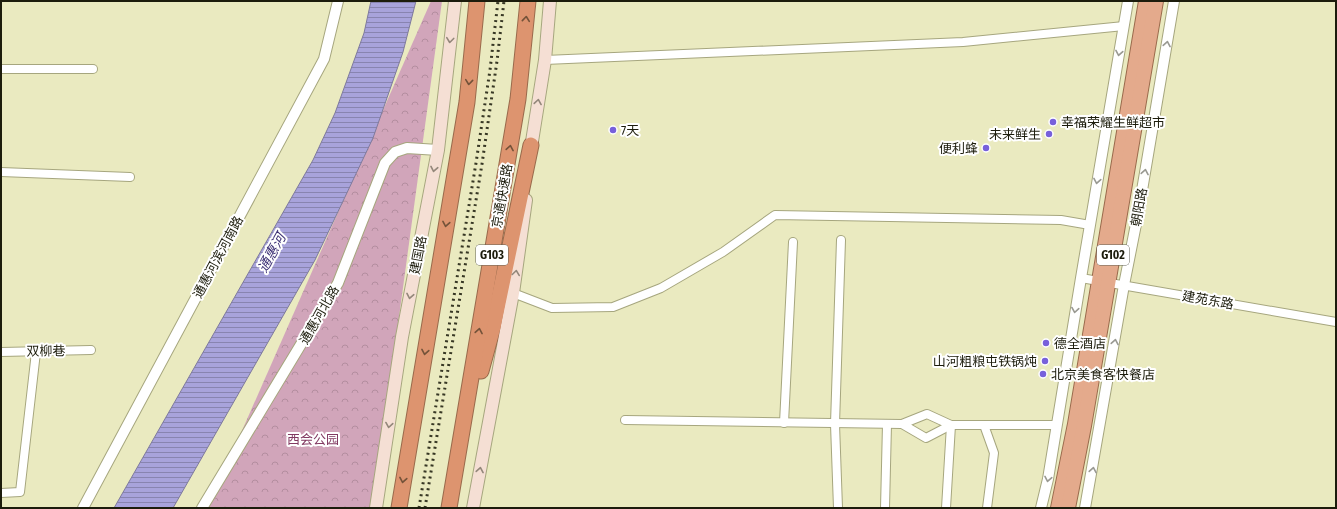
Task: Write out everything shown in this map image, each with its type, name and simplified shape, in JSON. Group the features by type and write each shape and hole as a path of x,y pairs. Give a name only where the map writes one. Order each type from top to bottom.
{"highway":[{"path":"399,508 467,102 477,1"},
{"name":"京通快速路","path":"449,508 518,100 528,1"},
{"name":"朝阳路","path":"1068,508 1084,426 1103,282 1146,1"},
{"name":"朝阳路","path":"1058,508 1103,282 1156,1"},
{"path":"457,461 492,327 531,145"}],"main road":[{"name":"建国路","path":"376,508 402,337 438,150 455,1"},
{"path":"473,508 513,293 522,232 531,145 545,60 550,1"}],"street":[{"name":"通惠河滨河南路","path":"83,508 324,59 338,1"},
{"path":"1041,508 1048,479 1128,1"},
{"name":"朝阳路","path":"1086,508 1174,1"},
{"path":"545,60 963,42 1124,26"},
{"path":"1,69 93,69"},
{"name":"通惠河北路","path":"202,508 338,283 385,163 395,152 406,148 438,150"},
{"path":"1,172 130,177"},
{"path":"513,293 552,308 613,307 661,288 723,252 775,215 1061,220 1090,225"},
{"path":"838,508 835,424 842,240"},
{"path":"784,423 793,242"},
{"name":"建苑东路","path":"1081,278 1336,322"},
{"name":"双柳巷","path":"1,352 91,350"},
{"path":"1,493 20,492 36,352"},
{"path":"625,420 902,424 927,414 951,425 1057,425"},
{"path":"885,508 887,424"},
{"path":"902,424 926,438 951,425"},
{"path":"946,508 951,425"},
{"path":"984,425 994,453 987,508"}],"green space":[{"name":"西会公园","path":"431,1 442,1 373,508 208,508"}],"water":[{"name":"通惠河","path":"371,1 416,1 403,52 373,138 315,260 173,508 114,508 313,160 335,113 364,33"}],"railway":[{"path":"419,508 476,163 490,70 498,1"},
{"path":"425,508 482,164 504,1"}],"place":[{"name":"幸福荣耀生鲜超市","path":"1053,122"},
{"name":"7天","path":"613,130"},
{"name":"未来鲜生","path":"1049,134"},
{"name":"便利蜂","path":"986,148"},
{"name":"德全酒店","path":"1046,343"},
{"name":"山河粗粮屯铁锅炖","path":"1045,361"},
{"name":"北京美食客快餐店","path":"1043,374"}]}
